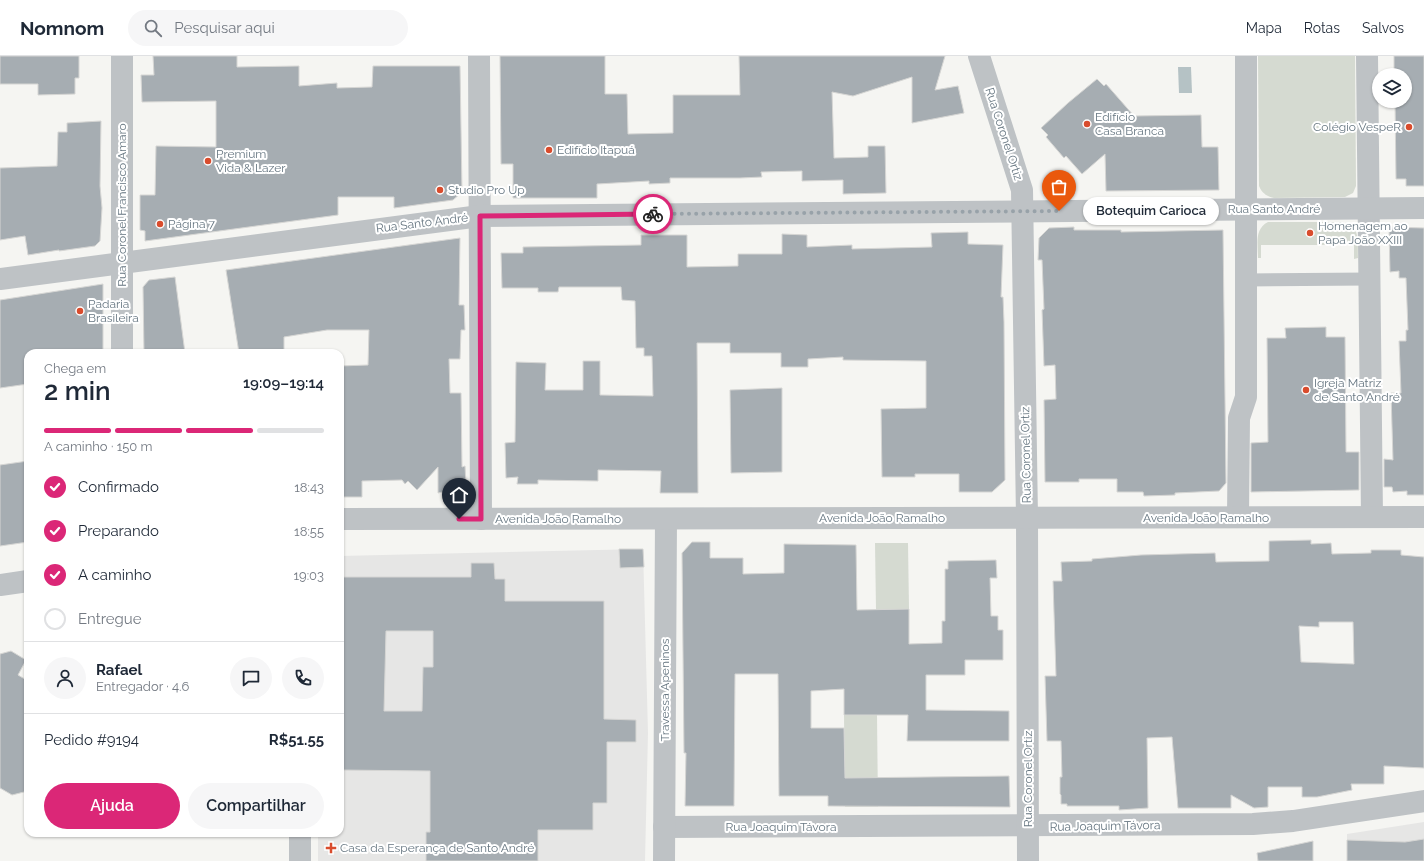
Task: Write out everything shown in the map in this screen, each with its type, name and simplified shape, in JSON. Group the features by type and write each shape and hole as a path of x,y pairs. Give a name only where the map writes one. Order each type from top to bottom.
{"street":[{"name":"Rua Coronel Francisco Amaro","path":"122,56 122,349"},
{"path":"479,56 481,519"},
{"name":"Rua Coronel Ortiz","path":"979,56 1022,190 1027,518 1028,861"},
{"path":"1238,517 1239,418 1246,397 1246,56"},
{"path":"1367,56 1372,517"},
{"name":"Rua Santo André","path":"0,280 480,216 1424,208"},
{"name":"Avenida João Ramalho","path":"344,519 1424,517"},
{"name":"Travessa Apeninos","path":"664,861 666,518"},
{"path":"0,585 24,582"},
{"name":"Rua Joaquim Távora","path":"664,827 1028,826 1271,823 1424,801"},
{"path":"300,837 300,861"}],"lane":[{"path":"1246,280 1369,279"}],"shaded area":[{"path":"1258,56 1355,56 1356,186 1353,193 1345,197 1274,198 1261,191 1259,186"},
{"path":"1178,67 1191,67 1192,93 1179,93"},
{"path":"1268,222 1341,222 1348,224 1357,235 1358,258 1354,259 1354,245 1261,245 1261,258 1258,258 1257,243 1259,233"},
{"path":"875,543 908,543 909,609 876,610"},
{"path":"643,549 648,733 645,861 318,861 318,837 344,837 344,556"},
{"path":"844,715 877,715 878,807 845,807"},
{"path":"1424,822 1424,861 1347,861 1347,834"}],"building":[{"path":"0,56 79,56 79,78 75,78 75,94 38,95 38,84 0,84"},
{"path":"153,56 237,56 237,67 299,66 299,86 337,83 337,88 372,87 373,66 460,66 462,192 453,200 394,208 394,197 338,197 338,215 145,241 145,231 140,230 140,195 155,195 156,146 216,147 216,101 142,102 141,75 154,75"},
{"path":"500,56 605,56 605,94 627,94 628,134 673,133 673,95 740,95 739,56 945,56 935,90 958,86 964,113 912,123 912,77 853,96 832,92 834,158 868,157 868,146 885,146 886,193 843,194 843,180 802,181 802,171 761,172 762,177 670,178 670,183 649,184 649,181 597,184 597,198 513,198 513,164 501,164"},
{"name":"Colégio VespeR","path":"1394,56 1424,56 1424,186 1406,186 1406,179 1396,179 1395,108 1412,108 1412,68 1394,68"},
{"path":"1097,79 1104,86 1106,84 1134,116 1201,115 1202,147 1218,147 1219,190 1106,191 1105,154 1082,174 1066,156 1064,158 1046,137 1048,135 1041,128"},
{"path":"101,121 100,186 102,208 100,241 95,246 28,255 25,236 0,240 0,168 57,166 58,132 67,132 67,123"},
{"path":"1074,227 1074,230 1121,230 1121,232 1223,230 1226,483 1219,491 1144,496 1143,492 1117,492 1117,479 1079,479 1079,482 1045,482 1044,400 1056,399 1055,365 1044,366 1042,310 1044,309 1042,260 1038,260 1039,238 1049,228"},
{"path":"1389,227 1424,228 1424,495 1407,495 1407,491 1393,492 1392,487 1384,487 1384,459 1393,460 1391,393 1401,393 1399,341 1406,341 1406,330 1408,330 1406,278 1399,278 1399,271 1390,272"},
{"path":"968,232 968,244 1003,245 1001,297 1003,297 1004,322 1005,480 992,492 959,492 959,474 915,474 915,477 882,477 881,409 926,408 926,361 843,360 843,357 808,359 808,367 781,367 781,353 730,353 730,343 697,343 698,493 660,493 661,471 598,470 598,481 538,480 538,484 517,484 518,477 506,478 505,443 515,442 516,362 546,363 545,390 583,390 583,361 600,361 600,395 653,396 652,356 644,356 644,348 636,348 635,301 622,300 621,287 559,287 558,292 538,292 538,288 502,288 501,253 523,253 523,247 641,245 641,235 687,235 687,267 738,266 738,254 782,254 782,234 807,235 807,247 852,245 852,249 932,247 931,233"},
{"path":"460,238 459,305 464,305 465,330 461,330 460,359 449,359 450,393 461,393 462,467 465,466 466,485 447,503 447,491 438,493 438,467 417,490 408,481 405,484 402,480 362,481 362,497 344,497 344,366 368,365 369,330 327,330 284,337 284,349 238,349 226,270"},
{"path":"175,277 184,349 144,349 143,287 149,280"},
{"path":"103,284 103,349 24,349 24,385 0,388 0,300"},
{"name":"Igreja Matriz de Santo André","path":"1326,327 1326,337 1345,337 1346,452 1359,452 1359,490 1251,492 1251,443 1268,442 1267,338 1286,338 1285,328"},
{"path":"782,388 782,472 731,473 730,390"},
{"path":"24,462 24,543 0,546 0,465"},
{"path":"1311,540 1311,544 1331,543 1332,554 1371,553 1371,550 1401,550 1401,555 1424,557 1424,768 1384,766 1384,784 1351,784 1352,790 1317,797 1302,797 1302,787 1268,787 1268,807 1254,808 1231,795 1231,808 1178,808 1172,737 1147,738 1148,808 1119,810 1119,806 1067,806 1067,804 1061,804 1061,741 1047,741 1045,676 1056,676 1053,581 1062,581 1061,562 1092,561 1092,559 1141,555 1215,553 1216,562 1269,561 1269,541","holes":["1319,622 1353,622 1354,664 1301,662 1299,626 1319,627"]},
{"path":"692,542 710,542 710,558 743,558 743,574 784,573 784,544 856,545 857,610 909,609 909,644 942,643 942,621 945,621 945,569 948,569 948,561 996,560 997,578 990,578 991,616 998,616 998,630 1003,630 1003,660 965,660 965,675 926,675 926,710 1009,711 1009,741 907,741 908,715 844,715 844,689 811,691 811,728 844,728 845,778 1009,776 1010,807 828,806 828,796 779,796 778,674 735,674 734,806 685,806 686,753 684,753 682,553"},
{"path":"619,549 643,549 644,567 620,568"},
{"path":"471,563 494,563 495,579 505,579 505,601 604,601 604,719 636,720 636,742 607,742 607,803 593,803 593,830 538,830 538,861 426,861 426,832 430,832 430,771 344,770 344,577 471,577","holes":["386,631 433,631 433,667 423,667 422,711 384,711"]},
{"path":"11,651 24,659 24,664 18,675 24,679 24,792 12,795 0,788 0,654"},
{"path":"1424,839 1424,861 1347,861 1347,840 1405,842"},
{"path":"1313,841 1313,861 1258,861 1257,853"}],"way so far":[{"path":"653,214 1059,211"}],"place":[{"name":"Edifício Casa Branca","path":"1087,124"},
{"name":"Colégio VespeR","path":"1409,127"},
{"name":"Edifício Itapuá","path":"549,150"},
{"name":"Premium Vida & Lazer","path":"208,161"},
{"name":"Studio Pro Up","path":"440,190"},
{"name":"Botequim Carioca","path":"1059,211"},
{"name":"Página 7","path":"160,224"},
{"name":"Homenagem ao Papa João XXIII","path":"1310,233"},
{"name":"Padaria Brasileira","path":"80,311"},
{"name":"Igreja Matriz de Santo André","path":"1306,390"},
{"name":"Casa da Esperança de Santo André","path":"331,848"}],"route":[{"path":"459,519 481,519 480,216 653,214"}]}
